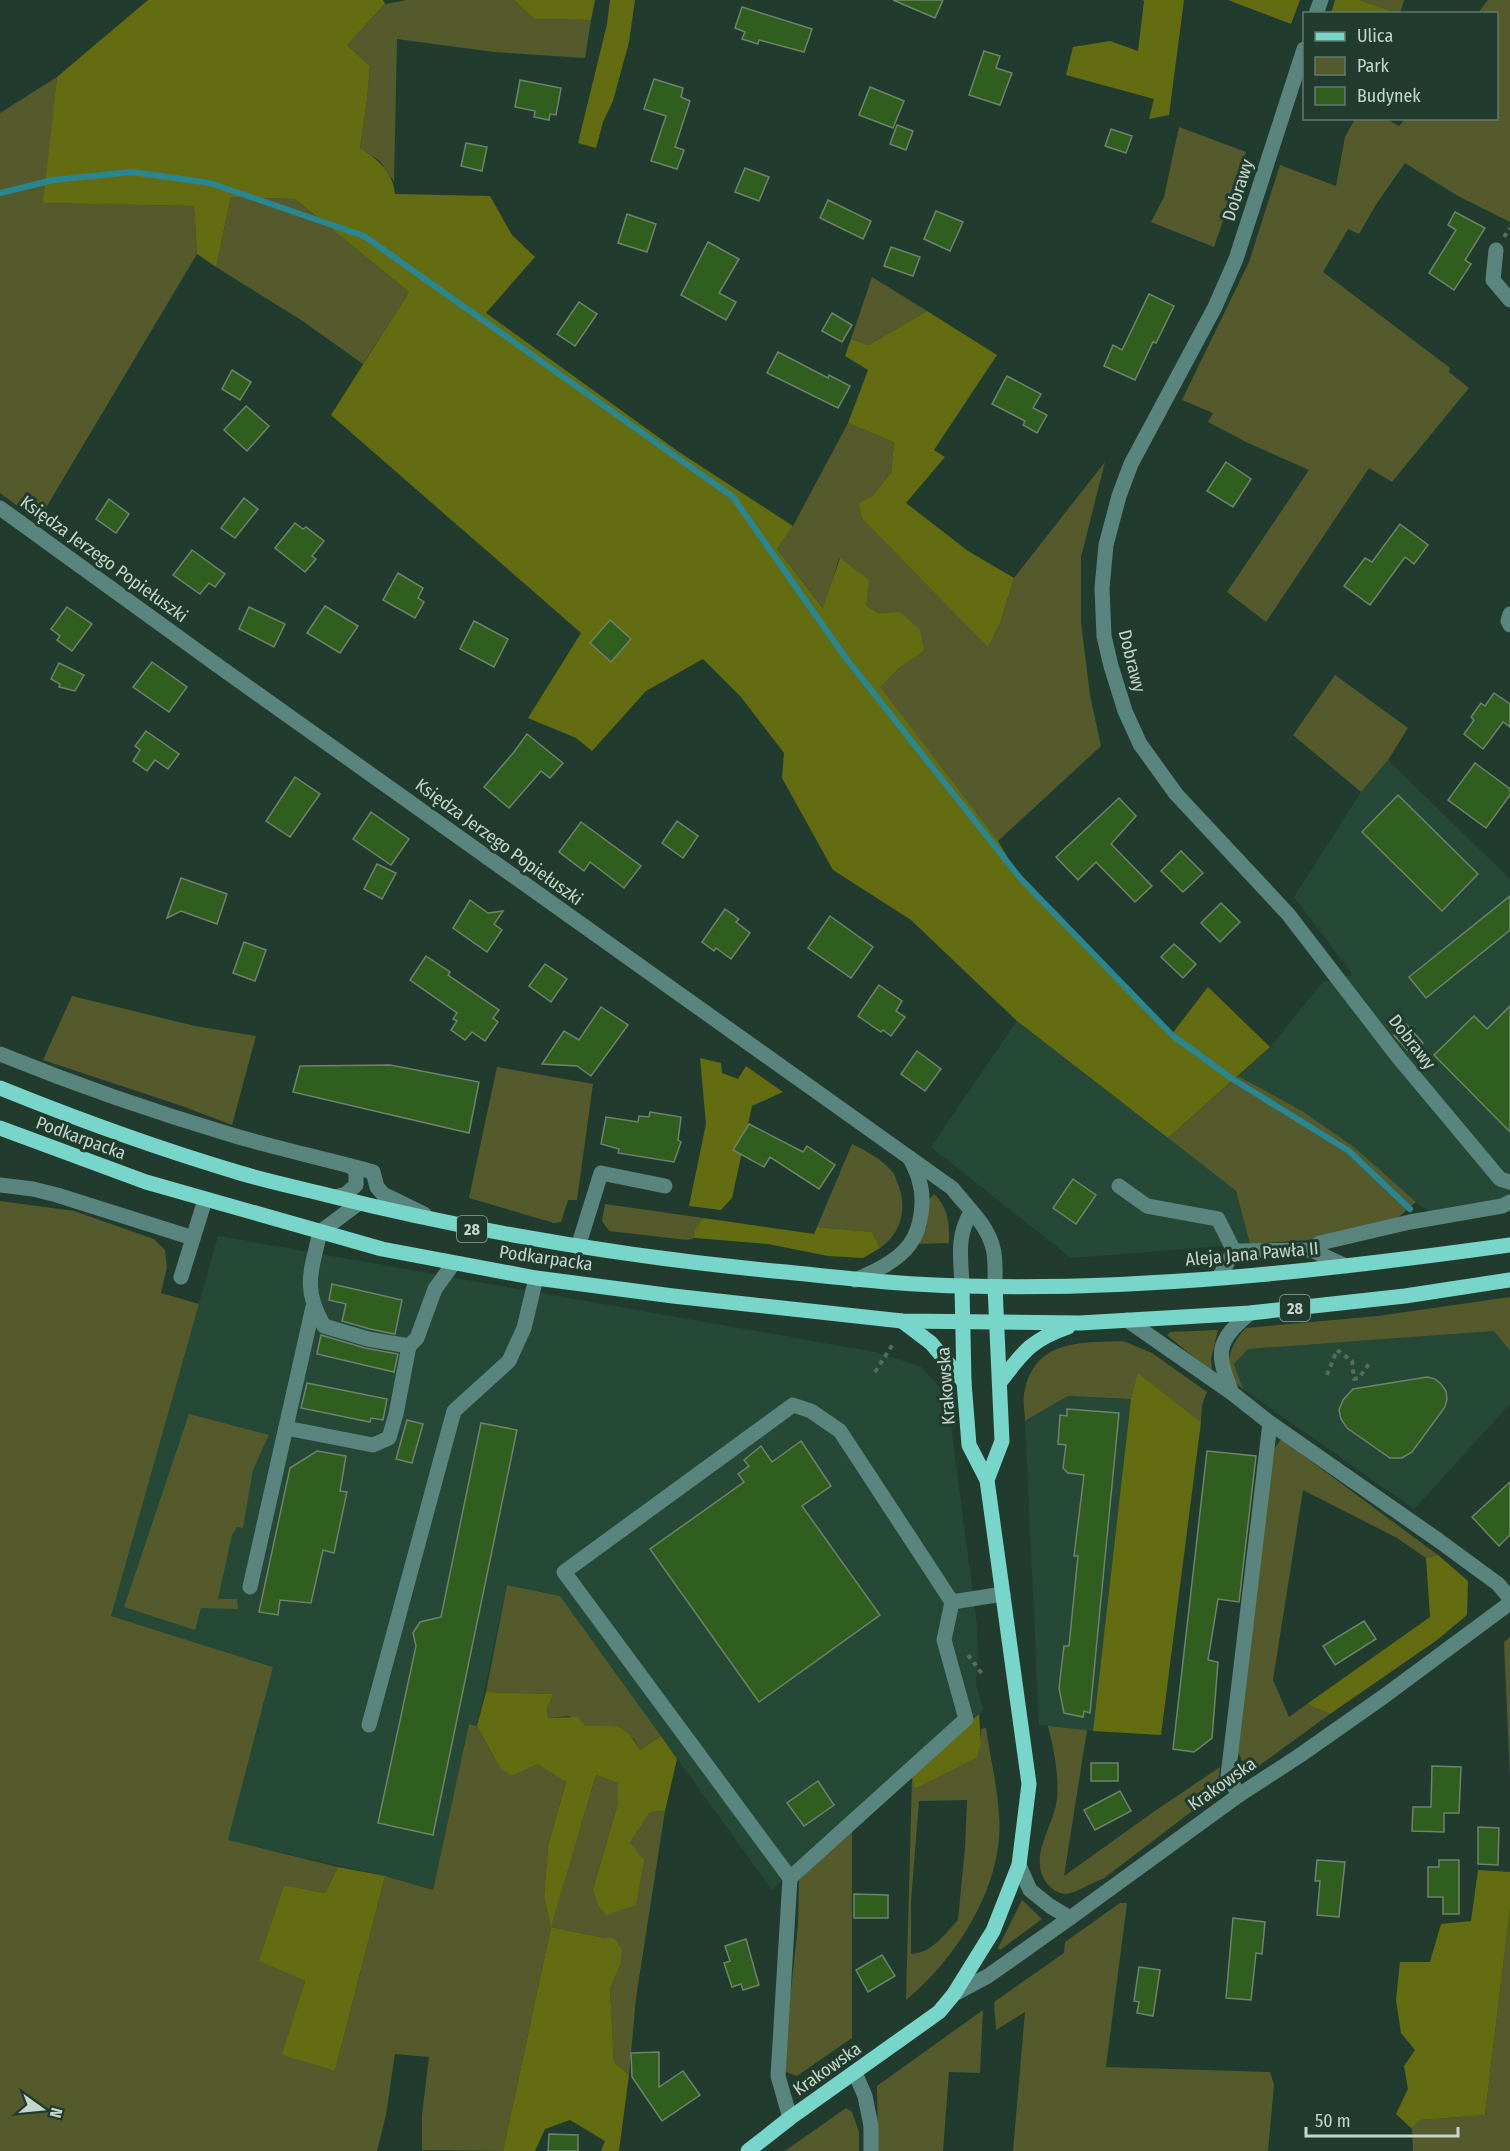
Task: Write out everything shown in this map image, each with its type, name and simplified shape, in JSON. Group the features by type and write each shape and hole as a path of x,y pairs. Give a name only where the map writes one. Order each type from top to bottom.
{"main road":[{"name":"Podkarpacka","path":"0,1088 70,1116 241,1173 438,1221 578,1247 697,1264 855,1280 962,1286"},
{"name":"Podkarpacka","path":"0,1128 146,1182 205,1200 382,1249 453,1264 536,1278 674,1296 902,1321 997,1323"},
{"name":"Aleja Jana Pawła II","path":"995,1287 1141,1283 1219,1277 1346,1266 1510,1245"},
{"name":"28","path":"997,1323 1080,1323 1250,1312 1395,1297 1510,1280"},
{"name":"28","path":"962,1286 995,1287"},
{"path":"961,1322 962,1286"},
{"name":"Księdza Jerzego Popiełuszki","path":"995,1287 997,1323"},
{"path":"902,1321 931,1343 964,1382"},
{"name":"Krakowska","path":"748,2151 790,2118 939,2012 954,1994 993,1931 1019,1865 1029,1785 987,1480 969,1445 961,1322"},
{"name":"Krakowska","path":"987,1480 1002,1441 997,1323"},
{"path":"1000,1382 1021,1353 1045,1335 1080,1323"}],"street":[{"name":"Dobrawy","path":"1303,55 1236,259 1215,307 1131,464 1119,496 1106,545 1103,578 1104,636 1110,666 1125,711 1140,744 1176,794 1288,914 1398,1057 1500,1179 1510,1182"},
{"path":"1496,250 1493,280 1510,300"},
{"name":"Księdza Jerzego Popiełuszki","path":"0,508 952,1188 982,1222 993,1248 995,1287"},
{"path":"1510,614 1508,621 1510,625"},
{"path":"0,1054 166,1115 351,1166 356,1172 356,1185 346,1194 336,1197"},
{"path":"855,1280 876,1271 911,1244 917,1228 921,1192 920,1180 910,1158"},
{"name":"Podkarpacka","path":"351,1166 373,1172 377,1188 383,1194 438,1221"},
{"path":"578,1247 601,1173 665,1186"},
{"path":"0,1185 57,1195 193,1238"},
{"path":"1119,1186 1147,1206 1218,1219 1234,1251"},
{"path":"181,1276 205,1200"},
{"path":"1311,1250 1320,1244 1399,1224 1502,1206 1510,1202"},
{"path":"359,1203 321,1232 309,1286 313,1307 324,1326 368,1340 409,1346"},
{"path":"962,1286 960,1237 963,1225 971,1212"},
{"path":"1234,1251 1311,1250 1346,1266"},
{"path":"1219,1277 1234,1251"},
{"path":"286,1428 374,1445 389,1438 409,1346 417,1338 435,1289 453,1264"},
{"path":"369,1725 454,1411 509,1361 524,1328 536,1278"},
{"path":"250,1587 313,1307"},
{"path":"1232,1393 1221,1364 1224,1340 1232,1327 1250,1312"},
{"path":"1127,1320 1438,1540 1498,1584 1510,1598"},
{"path":"790,1878 966,1719 944,1640 952,1602 840,1431 812,1411 793,1405 564,1572 790,1878 778,2076 790,2118"},
{"path":"1239,1795 1228,1776 1270,1423"},
{"path":"952,1602 1003,1594"},
{"name":"Krakowska","path":"954,1994 988,1976 1239,1795 1374,1703 1510,1603"},
{"path":"1019,1865 1030,1890 1070,1918"},
{"path":"855,2073 865,2096 871,2126 871,2151"}],"path":[{"path":"876,1372 893,1344"},
{"path":"1326,1375 1337,1350 1352,1361 1354,1379 1359,1378 1371,1361"},
{"path":"963,1647 982,1674"}],"shaded area":[{"path":"1388,760 1510,879 1510,1196 1495,1201 1428,1211 1354,1147 1238,1076 1270,1047 1323,982 1353,975 1294,897 1361,792"},
{"path":"1017,1021 1236,1191 1250,1244 1071,1258 931,1147"},
{"path":"218,1236 875,1352 920,1366 947,1395 977,1625 976,1684 983,1710 950,1728 772,1890 560,1596 507,1585 477,1726 469,1724 433,1890 385,1876 228,1841 273,1667 111,1616"},
{"path":"1494,1331 1510,1351 1510,1404 1414,1509 1243,1389 1234,1364 1248,1349"},
{"path":"1068,1396 1131,1399 1093,1731 1039,1725 1025,1421"}],"green space":[{"path":"148,0 383,0 385,4 347,45 370,66 360,148 378,161 388,172 395,194 490,196 512,235 535,257 486,313 679,452 793,526 777,549 823,608 840,558 869,580 866,605 878,613 900,612 920,630 924,651 898,669 880,687 998,841 1020,878 1171,1035 1208,987 1270,1047 1168,1138 1017,1021 911,920 833,870 782,778 784,753 741,697 703,659 646,691 592,751 576,738 528,718 581,633 331,415 409,292 295,199 231,197 216,267 197,254 194,206 43,203 57,77"},
{"path":"407,0 514,0 536,19 591,20 585,58 494,52 397,39 394,182 380,161 360,148 370,66 347,45 385,4"},
{"path":"514,0 595,0 591,20 535,19"},
{"path":"610,0 635,0 629,42 613,101 603,122 596,148 578,143 607,24"},
{"path":"1142,0 1184,0 1169,115 1149,119 1154,99 1066,75 1073,47 1110,41 1138,51 1144,1"},
{"path":"1228,0 1300,0 1291,24"},
{"path":"1335,0 1360,0 1394,12 1331,12"},
{"path":"1360,0 1404,0 1401,12"},
{"path":"1488,0 1510,0 1510,222 1458,196 1405,163 1359,234 1348,229 1323,272 1450,368 1449,372 1469,388 1392,482 1369,468 1266,622 1227,592 1309,470 1208,422 1213,413 1182,400 1249,262 1280,165 1336,186 1345,137 1354,120 1388,120 1399,126 1404,120 1498,120 1498,12 1479,12"},
{"path":"57,77 44,203 194,206 197,254 38,521 0,493 0,113"},
{"path":"1179,127 1246,152 1214,247 1151,222 1164,197"},
{"path":"231,197 295,199 409,292 363,364 301,320 216,267"},
{"path":"872,277 927,311 869,345 851,339"},
{"path":"927,311 997,355 934,450 945,457 906,503 968,551 1014,578 1001,620 988,647 862,518 859,503 873,495 891,473 894,442 848,423 868,370 845,356 851,339 869,345"},
{"path":"848,423 894,442 891,473 873,495 859,503 1001,620 1014,578 1105,462 1081,557 1081,622 1090,695 1101,746 998,841 879,687 898,669 924,651 900,612 878,613 866,605 839,558 824,609 777,549 793,526"},
{"path":"1335,675 1408,728 1388,760 1361,792 1293,735"},
{"path":"72,996 195,1026 256,1036 232,1125 43,1060"},
{"path":"700,1058 721,1063 722,1073 738,1079 746,1066 783,1092 752,1106 732,1198 721,1210 689,1206 706,1124"},
{"path":"497,1067 593,1084 577,1200 568,1200 561,1222 554,1223 469,1198"},
{"path":"1238,1076 1302,1111 1354,1147 1416,1202 1394,1221 1310,1240 1250,1244 1236,1191 1168,1138"},
{"path":"852,1144 873,1155 887,1166 894,1174 900,1191 902,1209 898,1227 880,1248 872,1232 817,1227"},
{"path":"934,1194 939,1199 947,1217 949,1243 918,1244 927,1226 928,1201"},
{"path":"0,1201 74,1211 154,1239 165,1250 167,1267 161,1293 199,1304 111,1616 273,1667 228,1840 338,1867 325,1893 284,1885 260,1961 305,1981 283,2055 335,2071 385,1876 433,1890 469,1724 477,1726 500,1768 537,1764 566,1782 548,1846 544,1897 551,1926 596,1775 618,1783 618,1803 593,1889 630,1843 650,1812 665,1811 636,1998 629,2075 614,2062 610,1988 620,1966 614,1938 551,1927 503,2151 422,2150 422,2115 429,2057 395,2054 386,2115 377,2151 0,2151"},
{"path":"605,1204 703,1218 695,1229 695,1238 687,1240 609,1231 602,1221"},
{"path":"703,1218 814,1234 817,1227 872,1232 880,1248 863,1258 828,1256 768,1244 695,1238 695,1229"},
{"path":"1510,1297 1510,1351 1494,1331 1248,1349 1234,1364 1243,1389 1231,1375 1229,1358 1231,1350 1246,1328 1378,1316"},
{"path":"1218,1330 1211,1359 1212,1369 1209,1370 1167,1335 1170,1332"},
{"path":"1123,1341 1152,1353 1207,1392 1202,1405 1201,1422 1139,1374 1131,1399 1068,1396 1025,1421 1025,1389 1039,1361 1050,1352 1077,1344"},
{"path":"1138,1373 1201,1422 1161,1735 1093,1731 1131,1399"},
{"path":"189,1414 269,1435 253,1470 243,1528 237,1527 232,1535 218,1599 237,1599 238,1609 201,1608 195,1630 124,1607"},
{"path":"1281,1439 1438,1555 1426,1558 1397,1538 1303,1490 1273,1680 1289,1717 1307,1704 1330,1714 1249,1773 1238,1753 1272,1452"},
{"path":"1438,1555 1468,1581 1467,1615 1437,1640 1330,1714 1307,1704 1430,1617 1426,1558"},
{"path":"507,1585 560,1596 661,1736 640,1750 634,1739 597,1726 585,1726 569,1716 548,1718 547,1708 552,1694 486,1692"},
{"path":"1510,1637 1510,1778 1504,1642"},
{"path":"486,1692 553,1694 547,1708 548,1718 578,1717 585,1726 617,1727 628,1734 640,1750 661,1736 677,1759 665,1811 650,1812 630,1843 644,1860 636,1905 606,1915 598,1905 593,1889 618,1803 618,1783 596,1775 551,1927 544,1897 548,1846 566,1782 537,1764 511,1776 500,1768 477,1726"},
{"path":"979,1714 981,1743 977,1757 915,1789 912,1778 923,1764"},
{"path":"1048,1726 1087,1730 1064,1876 1220,1767 1217,1792 1103,1879 1074,1892 1059,1893 1046,1882 1041,1872 1040,1862 1057,1799 1056,1762"},
{"path":"986,1728 998,1803 999,1840 994,1867 986,1893 959,1941 943,1963 906,2000 912,1778 915,1789 954,1768 981,1743 981,1729","holes":["967,1800 958,1920 931,1947 911,1954 911,1901 919,1801"]},
{"path":"852,1828 852,2038 797,2076 786,2072 783,2062 798,1925 799,1880"},
{"path":"338,1867 385,1876 335,2071 282,2055 305,1981 259,1961 284,1885 325,1893"},
{"path":"1478,1870 1510,1872 1510,1908 1485,2115 1420,2120 1412,2129 1396,2114 1408,2089 1404,2066 1415,2050 1401,2033 1396,2000 1400,1962 1430,1962 1441,1924 1471,1921"},
{"path":"1022,1900 1042,1919 1000,1950 998,1948"},
{"path":"1120,1903 1127,1903 1106,2067 1270,2072 1274,2085 1268,2151 1013,2151 1025,2012 996,2030 994,2002 1064,1953 1065,1942"},
{"path":"1510,1908 1510,2151 1413,2151 1412,2129 1420,2120 1485,2115"},
{"path":"551,1927 614,1938 622,1950 620,1966 610,1988 614,2062 629,2075 619,2151 601,2151 605,2141 570,2120 545,2129 535,2151 503,2151"},
{"path":"983,2010 980,2073 949,2072 943,2151 878,2151 877,2086"},
{"path":"846,2108 852,2112 859,2132 859,2151 785,2151"}],"building":[{"path":"893,0 943,0 935,18"},
{"path":"742,7 812,29 804,52 759,40 758,44 742,39 745,32 735,28"},
{"path":"984,51 1000,56 996,68 1012,73 1000,105 969,95"},
{"path":"654,79 683,88 681,97 690,101 675,147 684,150 677,169 651,161 666,116 644,109"},
{"path":"520,80 561,88 556,115 550,114 549,120 534,117 535,111 515,107"},
{"path":"870,87 904,101 893,128 859,115"},
{"path":"897,125 913,131 906,150 890,144"},
{"path":"1111,129 1132,136 1126,153 1105,146"},
{"path":"466,143 487,147 482,171 461,166"},
{"path":"745,168 769,177 759,201 735,192"},
{"path":"828,200 871,221 863,239 820,218"},
{"path":"936,211 963,222 950,251 924,239"},
{"path":"1455,212 1485,228 1465,260 1471,264 1454,290 1429,273 1456,230 1448,225"},
{"path":"627,214 656,224 647,252 618,243"},
{"path":"708,242 739,259 719,293 736,302 726,320 681,295"},
{"path":"891,247 920,257 913,276 884,266"},
{"path":"1149,294 1174,306 1135,380 1104,366 1113,345 1122,350"},
{"path":"579,302 597,314 575,346 557,334"},
{"path":"832,313 852,325 842,342 822,331"},
{"path":"778,352 828,378 829,375 850,386 838,408 767,373"},
{"path":"232,370 251,382 240,400 222,389"},
{"path":"1007,376 1041,394 1033,408 1047,415 1037,433 1023,425 1025,421 992,404"},
{"path":"246,406 269,426 247,451 224,430"},
{"path":"1226,462 1251,479 1233,507 1207,491"},
{"path":"244,498 258,509 235,538 221,528"},
{"path":"109,499 129,514 116,533 96,519"},
{"path":"295,523 303,529 306,527 324,541 312,556 316,559 305,572 275,548"},
{"path":"1400,524 1428,545 1414,564 1405,557 1370,605 1344,586 1365,558 1372,562"},
{"path":"192,550 225,574 215,587 209,583 200,594 173,575"},
{"path":"398,573 423,588 418,598 424,602 415,618 383,600"},
{"path":"325,606 358,626 340,653 307,633"},
{"path":"67,607 92,624 72,651 57,640 60,636 51,629"},
{"path":"249,607 285,624 274,647 239,629"},
{"path":"610,620 631,639 611,662 590,643"},
{"path":"474,621 508,639 494,667 460,649"},
{"path":"152,662 187,687 169,712 133,687"},
{"path":"59,663 84,675 75,691 59,687 60,684 51,679"},
{"path":"1494,693 1510,704 1510,727 1503,722 1483,749 1464,734 1474,720 1471,717 1481,703 1485,706"},
{"path":"146,731 179,754 168,769 155,760 147,771 133,761 140,750 135,746"},
{"path":"527,734 563,763 550,778 541,771 509,808 484,787"},
{"path":"1475,763 1510,789 1510,795 1486,828 1448,800"},
{"path":"295,777 320,794 290,837 266,821"},
{"path":"1398,795 1478,874 1442,911 1362,832"},
{"path":"1119,798 1136,816 1111,844 1152,886 1135,902 1096,862 1078,880 1056,857"},
{"path":"371,812 409,839 391,865 353,839"},
{"path":"677,821 698,836 683,858 662,843"},
{"path":"581,822 641,866 624,888 590,862 584,871 559,852"},
{"path":"1181,851 1203,873 1183,892 1161,871"},
{"path":"377,864 396,873 382,899 364,889"},
{"path":"181,878 227,894 217,924 181,911 167,918"},
{"path":"1510,896 1510,930 1426,998 1409,977"},
{"path":"470,900 488,913 503,911 494,924 502,930 487,952 453,928"},
{"path":"1221,903 1240,922 1220,942 1201,923"},
{"path":"725,909 739,919 736,922 750,933 731,959 716,948 714,951 702,942"},
{"path":"830,916 873,947 851,978 808,948"},
{"path":"244,942 266,950 255,981 233,973"},
{"path":"1174,944 1196,964 1183,978 1161,957"},
{"path":"426,956 450,972 448,975 499,1010 493,1018 498,1022 485,1041 472,1032 465,1040 451,1030 457,1021 453,1019 457,1013 410,980"},
{"path":"545,964 567,979 551,1002 529,986"},
{"path":"879,985 902,1001 896,1011 905,1017 891,1036 858,1016"},
{"path":"1510,1006 1510,1132 1434,1055 1474,1016 1487,1029"},
{"path":"601,1007 628,1025 591,1076 577,1066 542,1064 564,1031 579,1040"},
{"path":"1406,1024 1423,1043 1411,1054 1394,1035"},
{"path":"917,1051 941,1069 925,1091 901,1074"},
{"path":"390,1065 479,1082 469,1133 293,1092 300,1066"},
{"path":"650,1112 681,1117 678,1140 681,1142 674,1162 618,1153 619,1149 601,1144 606,1117 638,1122 639,1116 649,1117"},
{"path":"749,1124 803,1152 807,1146 835,1165 819,1189 770,1157 764,1167 733,1150"},
{"path":"1073,1179 1096,1195 1076,1224 1053,1208"},
{"path":"332,1284 402,1300 395,1334 342,1321 346,1304 329,1300"},
{"path":"321,1335 365,1348 398,1354 394,1372 317,1354"},
{"path":"1427,1377 1435,1379 1446,1391 1445,1407 1412,1452 1402,1458 1390,1458 1347,1428 1341,1419 1339,1410 1343,1400 1353,1389"},
{"path":"307,1383 387,1399 383,1420 371,1418 370,1422 301,1408"},
{"path":"1067,1409 1119,1413 1090,1713 1084,1711 1083,1717 1064,1713 1059,1688 1064,1646 1069,1646 1078,1556 1074,1556 1084,1475 1068,1473 1063,1468 1066,1445 1058,1444 1060,1415 1067,1416"},
{"path":"407,1420 423,1424 412,1463 396,1459"},
{"path":"481,1423 517,1430 433,1835 378,1823 416,1646 413,1633 420,1622 441,1617"},
{"path":"801,1441 831,1486 802,1506 880,1615 759,1702 650,1549 744,1482 738,1474 749,1466 744,1460 761,1446 772,1462"},
{"path":"317,1451 346,1456 340,1491 347,1492 334,1553 323,1550 311,1603 280,1600 278,1615 259,1612 290,1468"},
{"path":"1207,1451 1256,1456 1239,1602 1218,1599 1208,1660 1218,1662 1212,1738 1194,1752 1173,1749"},
{"path":"1510,1482 1510,1535 1499,1546 1472,1517"},
{"path":"1364,1621 1376,1639 1335,1665 1323,1646"},
{"path":"1091,1763 1118,1763 1118,1781 1091,1781"},
{"path":"1432,1766 1461,1767 1459,1813 1444,1813 1444,1832 1412,1831 1413,1807 1431,1807"},
{"path":"818,1781 834,1805 804,1826 787,1803"},
{"path":"1120,1791 1131,1811 1095,1830 1084,1810"},
{"path":"1478,1827 1499,1828 1498,1865 1478,1864"},
{"path":"1317,1860 1345,1862 1339,1917 1317,1915 1320,1881 1315,1881"},
{"path":"1439,1860 1459,1860 1459,1914 1443,1914 1443,1897 1428,1897 1428,1867 1439,1867"},
{"path":"854,1894 888,1895 888,1918 854,1918"},
{"path":"1233,1918 1265,1922 1262,1954 1256,1953 1251,2000 1226,1998"},
{"path":"746,1939 759,1985 743,1990 741,1984 732,1987 724,1963 730,1961 725,1946"},
{"path":"882,1955 895,1976 868,1992 856,1970"},
{"path":"1139,1967 1160,1970 1153,2016 1137,2013 1139,2002 1134,2001"},
{"path":"659,2052 659,2087 683,2071 700,2095 662,2121 632,2077 631,2053"},
{"path":"549,2134 578,2135 578,2151 548,2151"}],"waterway":[{"path":"0,193 53,180 132,172 210,183 364,236 733,497 845,657 1020,878 1172,1035 1231,1078 1349,1151 1410,1209"}]}
